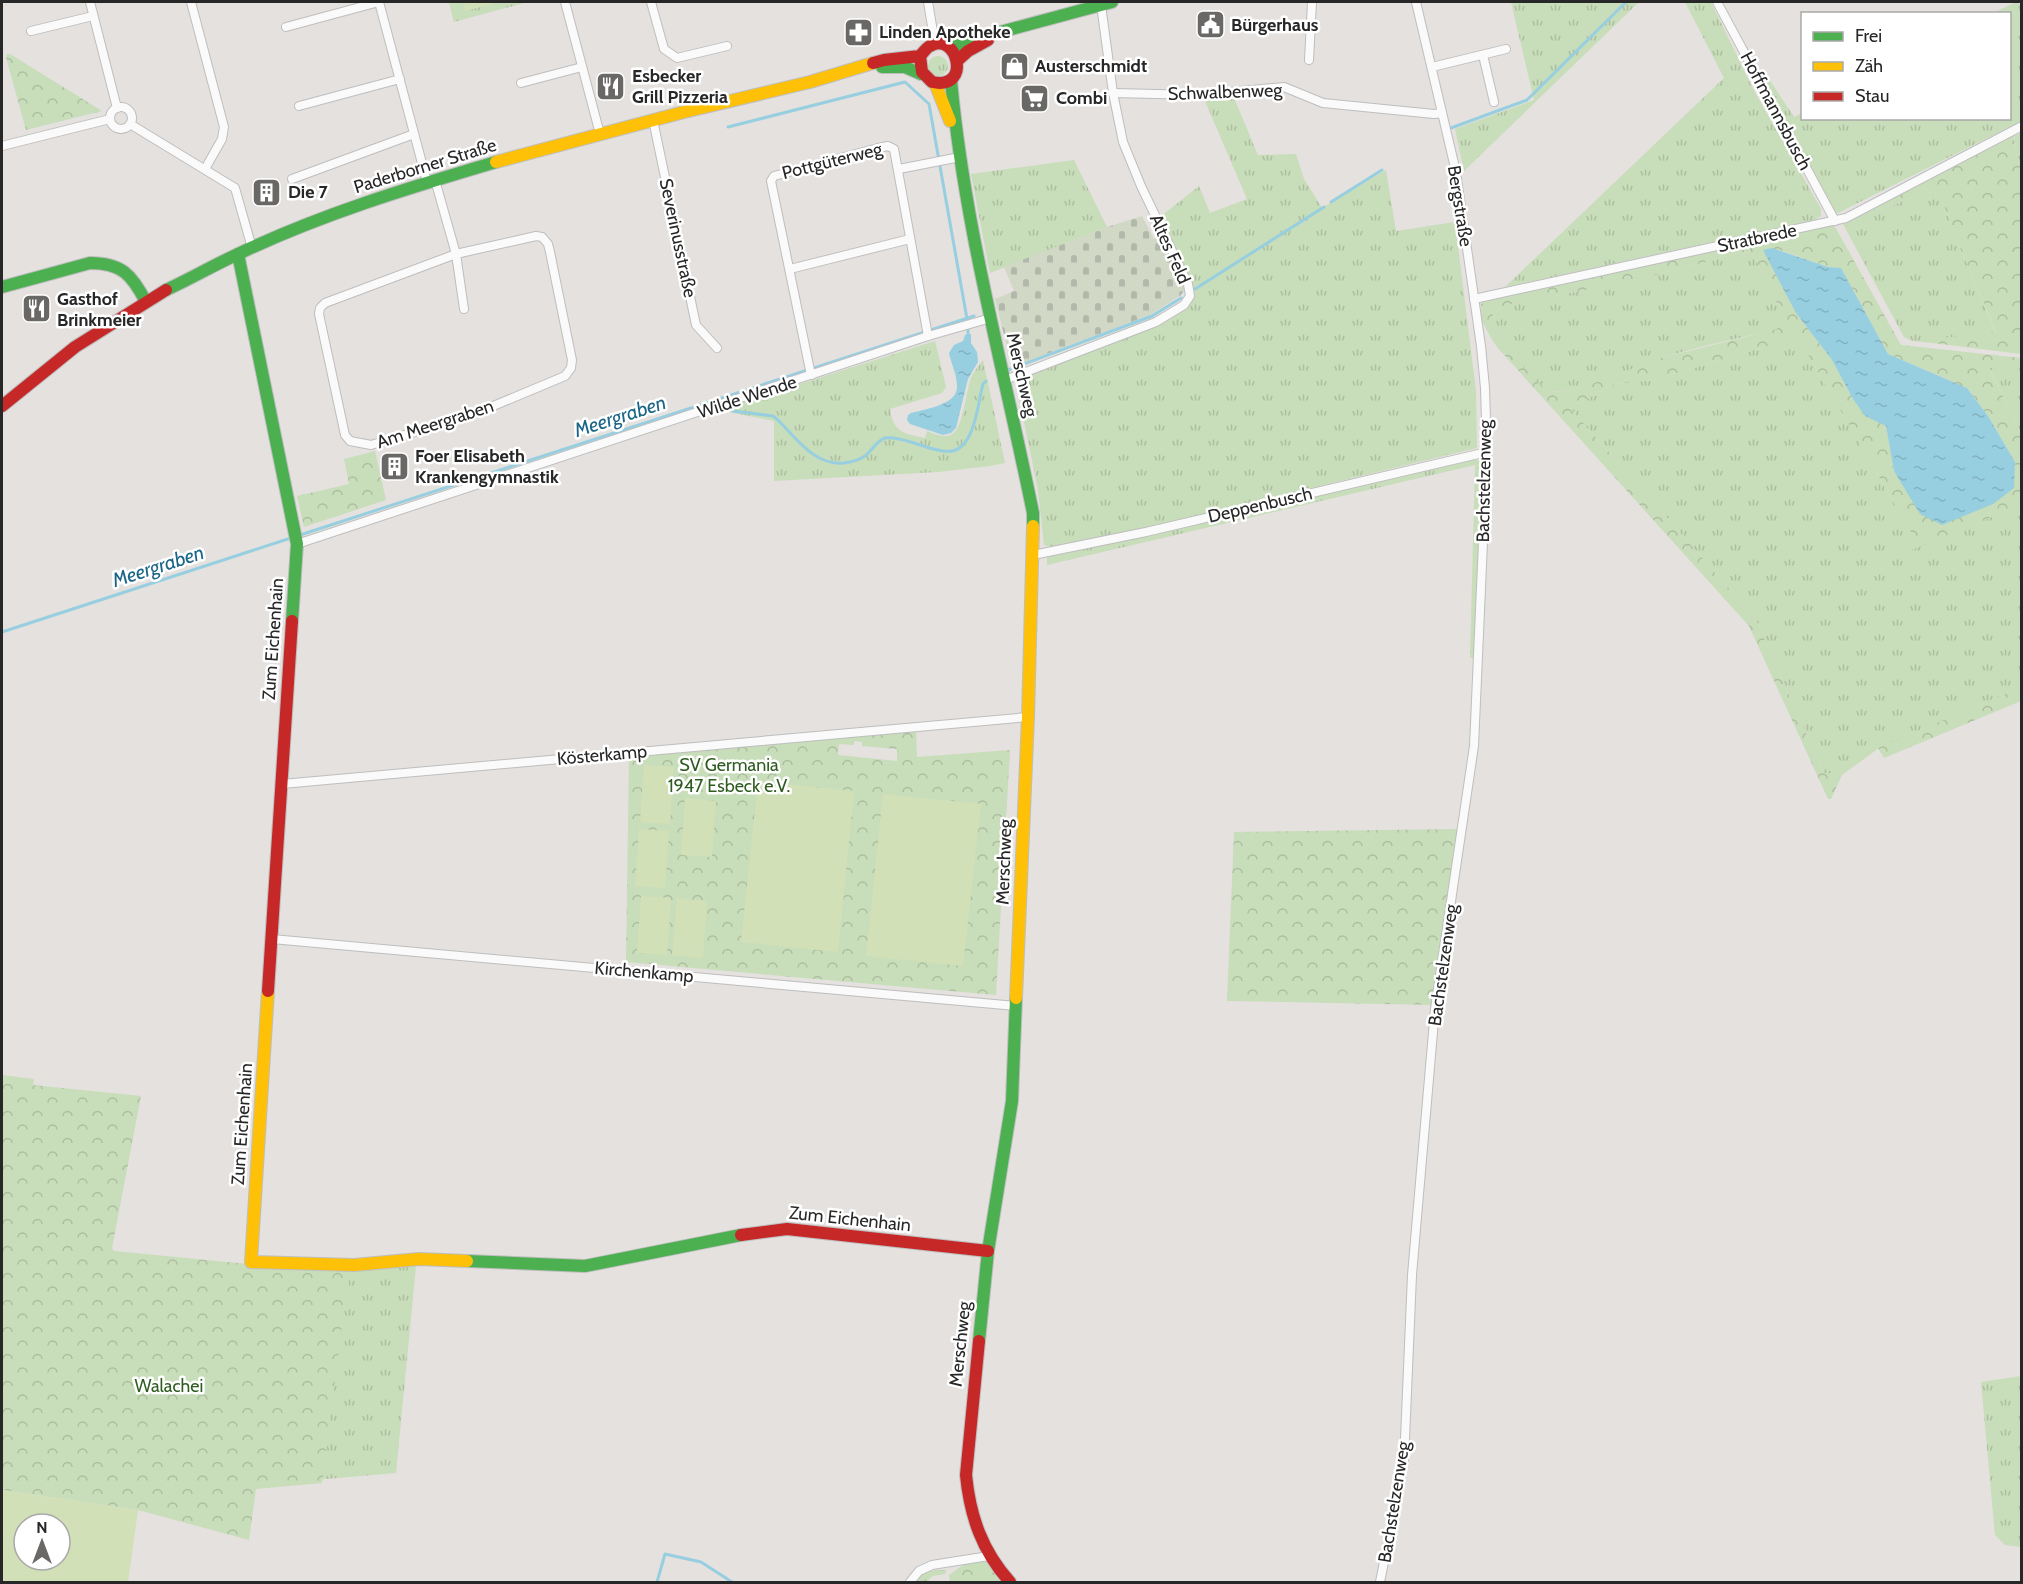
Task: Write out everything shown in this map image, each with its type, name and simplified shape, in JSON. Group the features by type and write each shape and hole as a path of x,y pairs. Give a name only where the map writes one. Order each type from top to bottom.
{"street":[{"path":"90,2 117,108"},
{"path":"190,2 224,127 222,139 205,169"},
{"path":"286,27 379,2 414,134 456,254 464,309"},
{"path":"565,2 600,134"},
{"path":"651,2 664,50 677,58 726,46"},
{"path":"928,2 935,44"},
{"path":"1309,60 1312,2"},
{"name":"Bergstraße","path":"1416,2 1456,171 1481,346"},
{"name":"Hoffmannsbusch","path":"1717,2 1835,221"},
{"path":"951,48 971,40 1106,3"},
{"name":"Altes Feld","path":"1005,380 1156,322 1184,305 1190,296 1188,284 1141,186 1123,142 1113,93 1106,3"},
{"path":"31,31 93,16"},
{"path":"958,60 968,51 1005,31"},
{"path":"921,74 920,56 929,46 941,44 951,48 958,60 958,67 951,80 935,83"},
{"path":"1432,67 1506,49"},
{"path":"1483,55 1494,102"},
{"name":"Paderborner Straße","path":"2,406 27,383 79,344 146,302 238,254 340,212 431,181 600,134 884,60 920,56"},
{"name":"Paderborner Straße","path":"866,66 905,67 935,83"},
{"path":"521,83 582,67"},
{"path":"299,106 399,79"},
{"name":"Merschweg","path":"951,80 960,157 991,318 1033,513 1028,717 1012,1101 988,1251 966,1475 970,1508 989,1556 1010,1582"},
{"name":"Merschweg","path":"935,83 956,135"},
{"name":"Schwalbenweg","path":"1113,93 1200,95 1284,87 1323,103 1442,113"},
{"path":"117,108 125,108 130,112 132,119 130,124 120,129 114,126 110,119 112,112 117,108"},
{"path":"2,147 110,119"},
{"name":"Severinusstraße","path":"654,120 696,325 717,348"},
{"path":"130,124 235,188 252,248"},
{"name":"Stratbrede","path":"1474,299 1846,218 2022,126"},
{"path":"292,179 414,134"},
{"name":"Pottgüterweg","path":"811,375 771,181 774,176 888,146 894,149 928,336"},
{"name":"Pottgüterweg","path":"899,169 960,157"},
{"name":"Am Meergraben","path":"536,236 542,237 548,244 550,252 572,360 571,368 565,376 474,414 370,445 350,441 345,435 319,314 320,308 325,303 456,254 536,236"},
{"path":"790,269 910,239"},
{"name":"Zum Eichenhain","path":"238,254 297,544 251,1262 354,1265 419,1259 585,1266 754,1232 787,1229 988,1251"},
{"path":"2,287 90,263 106,262 117,266 134,280 146,302"},
{"name":"Wilde Wende","path":"297,544 928,336 991,318"},
{"name":"Bachstelzenweg","path":"1380,1582 1404,1462 1412,1275 1435,1009 1474,746 1487,452 1481,346"},
{"name":"Deppenbusch","path":"1033,555 1146,532 1487,452"},
{"name":"Kösterkamp","path":"282,783 1028,717"},
{"name":"Kirchenkamp","path":"273,939 1016,1006"},
{"path":"910,1582 919,1571 932,1565 989,1556"}],"green space":[{"path":"449,2 528,2 454,22"},
{"path":"463,2 500,2 465,11"},
{"path":"1511,2 1639,2 1464,171 1455,129 1534,100"},
{"path":"1685,2 1711,2 1752,87 1821,209 1821,216 1815,220 1505,287 1724,78"},
{"path":"2016,2 2021,7 2021,121 1836,214 1763,81 1769,79 1794,117 1801,114 1801,120 2011,120 2011,12 1995,12"},
{"path":"7,54 10,54 102,111 26,130"},
{"path":"938,56 945,59 948,66 945,73 938,76 931,73 928,66 931,59"},
{"path":"1234,98 1258,155 1296,154 1304,179 1322,208 1386,170 1396,231 1455,222 1476,391 1477,448 1145,528 1051,547 1044,545 1038,490 1015,378 1187,306 1194,295 1192,281 1160,217 1199,186 1210,213 1247,199 1205,101"},
{"path":"2021,133 2021,176 2014,136"},
{"path":"2013,134 2022,176 2021,354 1933,343 1934,339 1996,332 1955,236 1940,194 1926,192 1888,207 1884,201"},
{"path":"1074,160 1107,227 990,273 971,174"},
{"path":"1926,192 1940,194 1996,333 1935,339 1933,343 1912,341 1904,337 1843,224 1844,221 1884,201 1888,207"},
{"path":"1142,216 1154,239 1162,236 1185,283 1185,289 1181,295 1150,315 1012,367 995,299 1014,291 1004,267 1107,227"},
{"path":"1834,225 1901,345 2021,358 2021,368 1989,368 2021,433 2021,505 1909,551 1913,536 1798,337 1653,380 1614,384 1570,408 1755,618 1824,773 1842,775 1831,799 1828,799 1749,626 1497,347 1504,341 1539,383 1551,391 1561,391 1589,385 1661,358 1777,329 1785,319 1754,256 1744,252 1636,280 1503,306 1492,313 1499,334 1491,338 1482,321 1481,304 1484,300","holes":["1780,250 1828,267 1841,268 1888,354 1967,388 1988,416 2015,462 1894,471 1886,425 1853,399 1832,360 1796,313"]},
{"path":"1744,252 1754,256 1785,319 1777,329 1687,351 1588,385 1561,391 1545,389 1526,370 1504,341 1497,347 1491,338 1499,334 1492,313 1503,306 1636,280"},
{"path":"1798,337 1913,536 1910,550 2021,505 2021,687 1879,748 1842,775 1824,773 1755,618 1570,408 1614,384 1653,380"},
{"path":"935,341 946,387 942,393 890,409 894,423 901,431 918,437 925,438 927,431 942,436 951,435 961,418 971,378 983,360 1005,463 938,472 774,481 774,421 718,410"},
{"path":"1989,367 2021,368 2021,433"},
{"path":"375,451 386,500 304,527 297,496 349,484 344,459"},
{"path":"1472,459 1478,460 1483,465 1475,658 1470,658 1475,465 1047,565 1047,556"},
{"path":"2021,687 2021,701 1884,758 1878,748"},
{"name":"SV Germania 1947 Esbeck e.V.","path":"916,730 917,757 1010,750 996,995 626,962 629,756","holes":["854,741 862,742 862,746 897,749 897,761 838,755 839,744 854,745"]},
{"path":"644,765 674,767 670,824 640,822"},
{"path":"758,781 854,791 838,952 741,942"},
{"path":"883,794 981,804 963,966 866,956"},
{"path":"685,798 716,801 712,857 681,855"},
{"path":"639,829 669,831 665,888 635,886"},
{"path":"1459,829 1435,1005 1227,1001 1234,832"},
{"path":"641,896 671,898 667,955 637,953"},
{"path":"677,898 707,901 703,958 672,955"},
{"name":"Walachei","path":"2,1075 34,1079 33,1085 141,1096 112,1248 114,1251 270,1266 351,1270 322,1483 256,1489 249,1540 138,1510 2,1490"},
{"path":"416,1266 396,1473 314,1480 351,1270"},
{"path":"2022,1376 2021,1547 2005,1545 1995,1535 1981,1382"},
{"path":"2,1490 138,1510 128,1582 2,1582"},
{"path":"985,1560 997,1577 1004,1582 950,1582 949,1575 966,1563"},
{"path":"946,1570 945,1574 933,1576 926,1582 916,1582 923,1573"}],"water":[{"path":"1772,248 1828,267 1841,268 1888,354 1967,388 1988,416 2015,462 2014,488 1993,504 1942,525 1920,514 1894,471 1886,426 1865,416 1832,360 1796,313 1763,250"},
{"path":"971,334 971,343 977,352 978,362 968,379 956,428 951,433 943,435 910,424 907,420 911,413 932,408 952,398 957,386 949,353 954,345 963,341 965,335"}],"waterway":[{"path":"1451,128 1527,100 1626,2"},
{"path":"728,127 905,82 929,104 967,319"},
{"path":"1331,202 1382,170"},
{"path":"1195,289 1324,207"},
{"path":"1008,370 1152,316 1181,298"},
{"name":"Meergraben","path":"300,535 974,316"},
{"path":"968,330 968,337"},
{"path":"724,404 733,411 773,416 815,456 834,463 844,463 865,456 885,438 901,439 943,451 960,448 971,433 983,384 986,381"},
{"name":"Meergraben","path":"2,632 294,537"},
{"path":"657,1582 665,1554 701,1562 732,1582"}],"traffic: fast":[{"path":"951,48 971,40 1112,2"},
{"path":"882,67 905,67 921,74"},
{"path":"951,80 965,189 1033,513 1033,526"},
{"path":"166,290 299,227 397,192 496,162"},
{"path":"238,254 297,544 292,621"},
{"path":"2,287 90,263 101,264 110,265 125,272 146,302"},
{"path":"979,1341 988,1251 1012,1101 1016,998"},
{"path":"467,1261 585,1266 741,1235"}],"traffic: slow":[{"path":"496,162 684,112 810,82 873,63"},
{"path":"935,83 950,121"},
{"path":"1016,998 1028,717 1033,526"},
{"path":"268,991 251,1262 354,1265 419,1259 467,1261"}],"traffic: jam":[{"path":"958,60 968,51 988,40"},
{"path":"873,63 920,56 929,47 940,43 947,46 956,61 957,70 953,78 945,82 932,82 922,72 920,56"},
{"path":"2,406 75,347 166,290"},
{"path":"268,991 292,621"},
{"path":"741,1235 787,1229 988,1251"},
{"path":"979,1341 966,1475 974,1519 979,1532 992,1558 1010,1582"}],"place":[{"name":"Bürgerhaus","path":"1210,25"},
{"name":"Linden Apotheke","path":"858,32"},
{"name":"Austerschmidt","path":"1014,66"},
{"name":"Esbecker Grill Pizzeria","path":"611,86"},
{"name":"Combi","path":"1035,98"},
{"name":"Die 7","path":"267,192"},
{"name":"Gasthof Brinkmeier","path":"36,309"},
{"name":"Foer Elisabeth Krankengymnastik","path":"394,466"}]}
